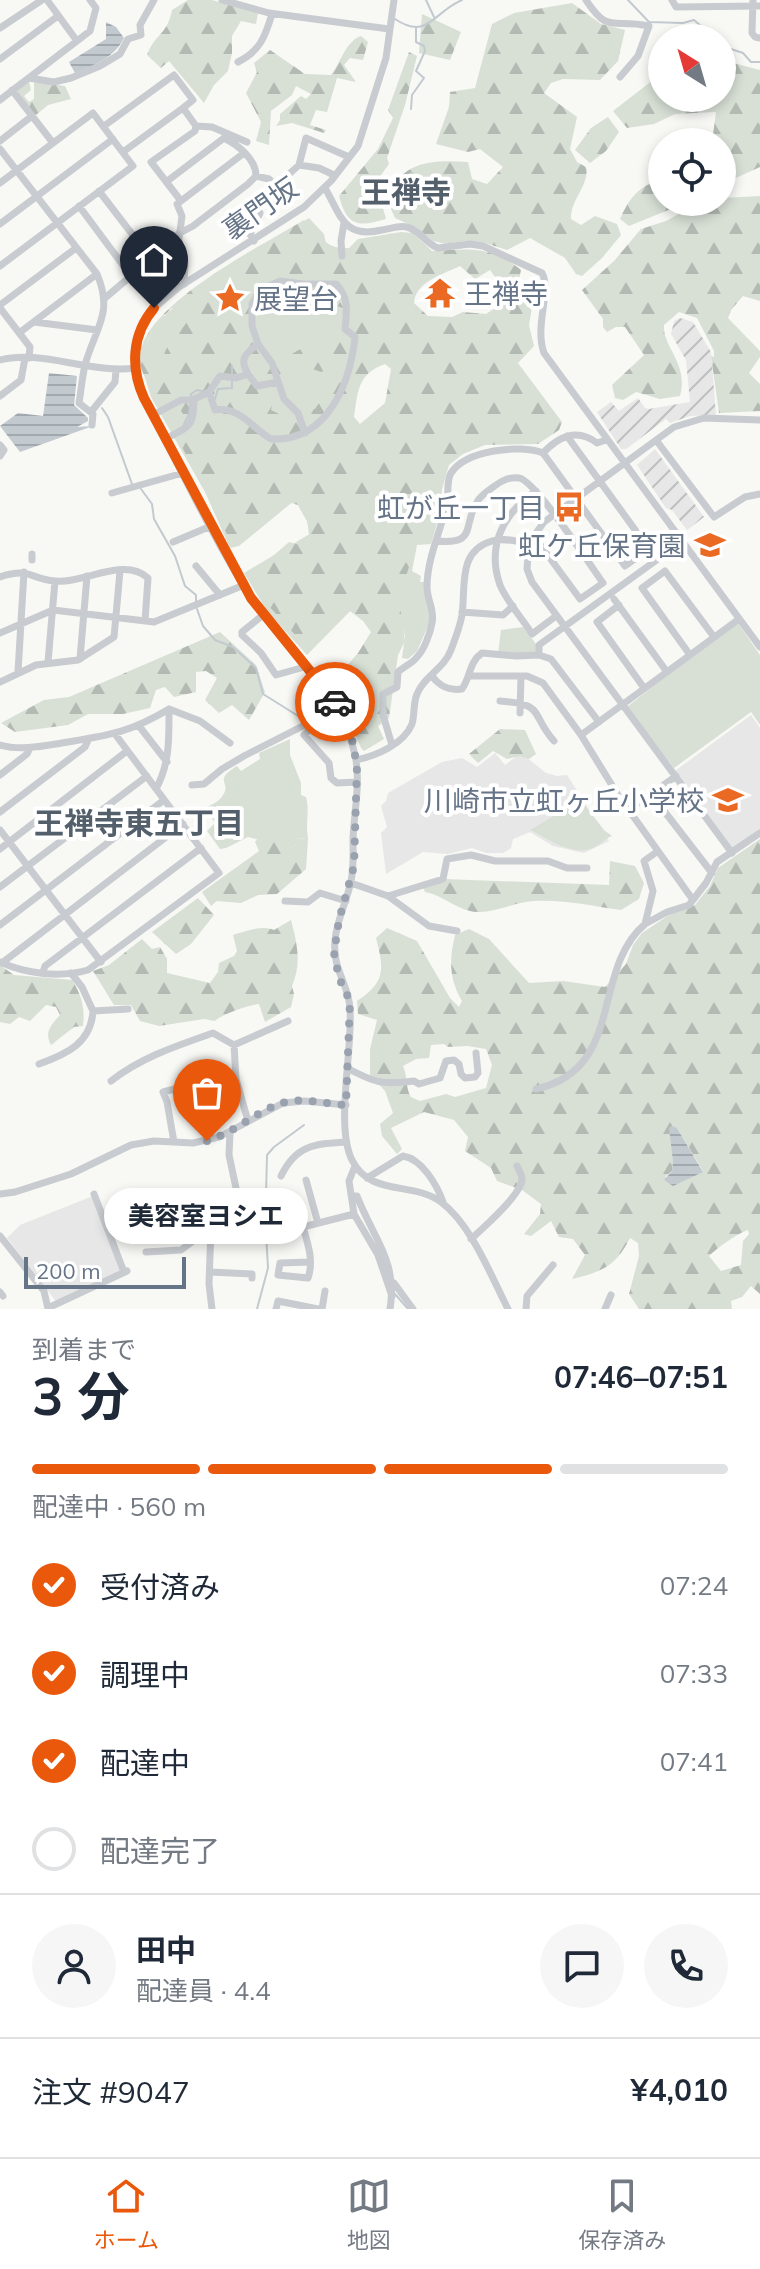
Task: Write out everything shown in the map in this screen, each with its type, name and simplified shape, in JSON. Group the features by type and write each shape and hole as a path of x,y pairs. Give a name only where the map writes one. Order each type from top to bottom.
{"street":[{"path":"0,28 45,0 77,41"},
{"path":"0,100 90,31 96,8 90,0"},
{"path":"29,78 54,82 71,78 120,54 128,39 141,35 140,25 154,0"},
{"path":"222,0 272,14 389,29"},
{"name":"裏門坂","path":"135,368 141,327 154,308 175,290 304,207 325,188 349,157 363,137 386,58 394,0"},
{"path":"586,0 599,20 607,24 628,22 649,26 638,56 620,77"},
{"path":"672,0 676,7 755,4 752,33 760,38"},
{"path":"238,62 249,57 262,44 272,14"},
{"path":"0,59 58,16"},
{"path":"104,126 174,75 193,100 123,152"},
{"path":"12,90 53,143"},
{"path":"183,108 196,126"},
{"path":"0,183 93,113 133,166 0,266"},
{"path":"0,141 32,116"},
{"path":"196,126 212,127 247,142"},
{"path":"181,201 151,162 195,131 196,126"},
{"path":"166,182 224,138 238,145 256,169 256,176"},
{"path":"256,176 269,179 276,186 299,165 306,138 349,157"},
{"path":"0,224 113,139"},
{"path":"0,149 97,274 105,298 105,312 85,366 79,403 93,414 92,425"},
{"path":"184,284 185,263 178,246 182,216 177,204 244,153"},
{"path":"299,165 319,168 334,175"},
{"path":"178,234 193,226 256,176"},
{"path":"325,188 344,222 359,233 409,228 438,248 470,244 483,246 541,271 546,282 539,329 542,348 606,440 760,647"},
{"path":"99,191 175,290"},
{"path":"254,204 260,213 250,234 254,241"},
{"path":"79,206 131,276"},
{"path":"342,256 344,222"},
{"path":"0,396 21,380 30,347 0,306 76,248"},
{"path":"105,298 151,259"},
{"path":"19,333 97,274"},
{"path":"205,392 215,410 227,409 255,425 271,439 295,438 305,433 327,415 344,385 355,337 345,329 346,304 336,284 310,285 289,280 264,288 252,304 252,326 258,344 272,363 284,399 302,419 305,433"},
{"path":"34,322 97,330"},
{"path":"258,344 243,358 248,374 257,386 278,382"},
{"path":"0,360 27,358 116,370 135,368 139,388 244,585 263,615 308,666 338,708 352,739 357,782 354,866 339,920 334,953 339,978 350,1001 346,1142 355,1166 367,1178 390,1188 428,1196 444,1204"},
{"path":"91,412 115,382 116,370"},
{"path":"153,415 205,392 220,376 234,378 248,374"},
{"path":"165,439 191,425 195,416 190,400"},
{"path":"732,853 556,616 527,569 529,543 554,514 674,427 696,419 760,420"},
{"path":"543,453 567,436 582,434 597,443 606,440"},
{"path":"392,745 383,715 383,694 397,687 398,672 419,655 432,624 434,611 427,585 447,504 448,480 461,462 494,451 530,448 543,453 625,566 649,549 567,436"},
{"path":"656,440 714,517 745,497 760,494"},
{"path":"0,445 4,450 0,456"},
{"path":"112,493 183,473"},
{"path":"436,541 462,539 469,531 478,500 507,479 524,479 554,514 603,583 580,599 533,535"},
{"path":"536,491 507,516 498,540 498,575 504,592 532,634 556,616"},
{"path":"173,542 211,526"},
{"path":"356,760 392,745 406,734 412,723 416,695 450,655 462,612 466,563 478,548 498,540 529,543"},
{"path":"539,655 539,645 658,559"},
{"path":"196,566 220,595"},
{"path":"0,577 24,572 55,581 120,571 143,574 148,578 145,621"},
{"path":"0,682 48,662 80,659 114,637 120,571"},
{"path":"690,655 642,588 665,571 714,637"},
{"path":"18,672 24,572"},
{"path":"80,659 87,576"},
{"path":"48,662 55,581"},
{"path":"0,633 53,610 154,622 244,585"},
{"path":"644,688 597,622 617,602 667,672"},
{"path":"462,612 503,615 513,606"},
{"path":"263,615 242,635 261,653 276,675 308,666"},
{"path":"581,735 739,619"},
{"path":"432,676 443,686 462,689 471,664 482,653 539,655 556,664 599,722"},
{"path":"469,676 521,676 539,680 581,735 629,810 693,900"},
{"path":"520,713 521,676"},
{"path":"500,701 521,702 537,713 554,741"},
{"path":"192,785 204,784 244,756 338,708"},
{"path":"169,709 200,721 232,743 244,756"},
{"path":"0,745 30,748 88,740 139,726 169,709"},
{"path":"156,789 167,762 169,709"},
{"path":"307,722 311,728 304,735 329,763 331,778 337,783 357,782"},
{"path":"139,726 167,762"},
{"path":"1,962 30,974 88,970 219,873 115,734"},
{"path":"0,812 85,747 88,740"},
{"path":"0,775 27,754 30,748"},
{"path":"0,849 127,751"},
{"path":"0,887 147,776"},
{"path":"629,810 676,776"},
{"path":"651,794 712,873"},
{"path":"0,925 164,800"},
{"path":"1,962 183,824"},
{"path":"0,830 101,962"},
{"path":"536,1089 555,1085 567,1078 590,1052 602,1023 623,950 645,924 689,905 717,862 760,833"},
{"path":"43,972 45,966 201,848"},
{"path":"645,924 653,891 644,861 658,851"},
{"path":"388,896 443,879 447,859 471,855 495,861 548,861 567,868 587,868"},
{"path":"351,883 388,896 429,926 457,931"},
{"path":"285,901 308,902 320,893 346,901"},
{"path":"39,1064 60,1057 80,1043 89,1031 93,1011 82,987 71,973"},
{"path":"93,1011 128,1009"},
{"path":"234,1045 288,1021"},
{"path":"111,1081 157,1052 213,1033 234,1045"},
{"path":"234,1045 236,1079 248,1121"},
{"path":"347,1068 373,1082 391,1084 414,1081 419,1084 440,1078 446,1061 454,1060 459,1064 465,1078 475,1077 478,1073 476,1053"},
{"path":"174,1142 163,1092 190,1085"},
{"path":"0,1194 71,1174 131,1145 154,1141 207,1141 283,1103 346,1105"},
{"path":"146,1252 181,1250 226,1217 239,1202 229,1155 230,1132"},
{"path":"281,1176 289,1160 302,1150 346,1142"},
{"path":"367,1178 403,1156 410,1157 430,1178 444,1204 471,1239 508,1309"},
{"path":"355,1166 349,1181 354,1214 378,1255 392,1289 413,1309"},
{"path":"471,1239 521,1184 522,1176 517,1166"},
{"path":"306,1180 318,1223"},
{"path":"0,1236 44,1291 48,1309 58,1306 126,1272 94,1194"},
{"path":"353,1196 357,1196 364,1217 384,1249 392,1289 390,1309"},
{"path":"310,1262 310,1249 303,1227 354,1214"},
{"path":"211,1227 212,1309"},
{"path":"526,1309 527,1296 553,1265"},
{"path":"210,1272 252,1274 252,1278"},
{"path":"276,1309 278,1301 318,1309 325,1291"},
{"path":"605,1309 611,1295"}],"shaded area":[{"path":"106,22 116,27 124,38 120,45 103,60 75,73 69,62 106,39"},
{"path":"680,318 693,322 711,352 716,415 690,416 670,423 666,419 626,449 621,449 597,412 611,402 619,411 638,398 649,409 690,402 686,360 671,334 674,321"},
{"path":"49,373 77,376 74,405 88,421 77,427 93,426 20,452 0,426 18,413 43,416"},
{"path":"655,449 704,517 687,530 672,510 666,508 637,465"},
{"name":"川崎市立虹ヶ丘小学校","path":"751,715 760,728 760,829 733,849 675,771"},
{"path":"495,753 505,765 521,753 546,773 567,775 609,841 584,853 553,846 530,832 513,839 511,848 503,853 486,853 472,848 448,854 423,852 386,874 381,833 387,827 381,806 388,793 442,762 462,758 477,767"},
{"path":"669,1128 677,1128 703,1172 673,1186 664,1180 672,1171"},
{"path":"93,1196 121,1271 58,1304 7,1238 20,1225"}],"green space":[{"path":"188,0 212,0 258,13 256,24 241,21 232,36 228,71 214,85 204,103 169,61 161,68 147,55 167,25 172,10"},
{"path":"572,3 601,24 625,30 618,61 600,80 563,79 551,83 544,93 577,117 570,149 577,162 586,167 586,174 573,205 571,219 581,225 595,216 617,224 621,235 582,276 576,274 565,258 530,238 507,250 465,241 446,244 433,241 417,228 395,218 387,200 400,177 419,165 442,161 468,162 472,179 487,184 503,167 480,149 468,152 436,144 449,107 450,92 475,88 492,24 514,13"},
{"path":"422,14 461,32 450,60 419,53"},
{"path":"361,36 368,42 363,60 350,58 344,65 356,82 337,78 327,112 316,110 310,125 326,130 324,133 292,123 276,126 280,114 301,96 306,99 311,94 296,86 292,95 271,111 269,145 256,141 261,122 246,93 257,72 254,63 270,50 305,74 331,75 348,47"},
{"path":"409,52 417,56 405,105 387,158 389,164 376,182 386,219 355,222 346,214 339,196 378,149 393,118 388,110"},
{"path":"736,64 760,70 760,167 736,178 736,128 714,128 716,112 736,112"},
{"path":"29,81 31,90 24,96 29,102 34,99 34,82 65,86 71,99 48,105 35,116 15,91"},
{"path":"648,84 648,112 716,112 675,114 654,124 627,128 613,111"},
{"path":"608,117 619,132 606,151 590,163 575,150 591,128"},
{"path":"647,185 648,216 654,216 629,226 620,219 631,200"},
{"path":"760,196 760,301 743,296 728,318 760,351 760,357 749,373 760,384 760,411 719,413 711,356 714,357 714,351 697,318 679,312 664,325 664,333 681,374 680,396 660,399 636,392 623,400 615,398 612,385 644,355 625,327 616,327 607,332 603,319 582,290 614,261 641,229 675,216 736,216 736,197"},
{"path":"309,218 324,234 326,244 340,258 355,436 443,461 441,509 431,544 417,545 412,571 421,576 420,582 424,582 432,617 417,651 408,659 402,658 405,636 399,616 362,599 307,655 267,611 244,573 313,532 295,500 239,546 230,548 205,492 151,397 141,365 155,324 173,308 244,257"},
{"path":"304,220 328,244 340,248 349,248 358,239 413,233 432,251 489,252 521,270 517,288 532,307 529,325 534,346 518,363 562,422 559,430 538,444 485,445 463,454 449,465 432,524 417,541 399,599 405,641 398,655 389,718 378,726 384,739 364,751 332,683 358,653 371,632 346,608 308,649 267,604 250,576 289,542 300,545 310,541 305,507 291,503 248,534 231,542 178,439 186,435 180,421 185,418 178,405 159,403 140,364 143,343 157,322 178,301 232,262","holes":["460,266 475,279 490,270 510,298 486,314 463,312 452,317 428,316 414,303 420,289","288,284 317,292 326,302 343,308 342,334 339,338 304,348 285,359 276,358 273,354 287,343 280,337 269,339 265,334 276,317 269,300","182,306 189,307 189,318 171,340 159,364 144,361 146,345 156,325 172,308 179,310","298,364 321,372 330,368 330,384 315,409 304,406 285,417 271,410 277,391","385,364 391,369 385,403 360,424 354,417 360,385 369,373"]},
{"path":"736,620 760,655 760,725 751,712 674,768 627,707"},
{"path":"523,627 536,644 537,653 498,653 501,630"},
{"path":"220,632 256,665 265,692 249,720 232,705 219,713 205,700 217,678 206,671 196,672 196,692 174,697 165,687 156,690 150,708 123,714 88,714 68,725 15,732 1,723 44,700 69,697"},
{"path":"500,729 525,730 536,754 529,759 520,756 507,759 493,751 478,763 469,754"},
{"path":"290,739 290,755 301,783 301,795 306,797 307,802 308,838 296,839 296,845 290,848 248,837 220,849 207,831 215,823 205,808 223,795 224,778 237,766 241,771 260,759 259,753"},
{"path":"581,800 612,836 596,847 582,850 566,848 530,830"},
{"path":"258,838 282,838 290,848 296,845 296,839 308,838 306,869 277,894 258,895 241,903 217,901 211,906 202,892 259,851 255,842"},
{"path":"760,839 760,1294 751,1286 742,1297 731,1301 732,1309 639,1309 629,1294 639,1256 638,1243 630,1238 607,1266 572,1279 585,1255 573,1239 559,1237 551,1221 531,1236 524,1234 540,1214 541,1204 522,1190 497,1181 491,1168 465,1151 468,1137 454,1120 424,1112 391,1128 402,1149 397,1154 382,1136 380,1124 393,1113 385,1091 370,1075 370,1049 377,1020 358,1014 357,1001 378,981 381,967 376,938 387,928 417,941 450,998 459,1007 462,1001 452,977 452,953 455,935 469,929 489,939 529,983 563,981 605,987 626,964 633,945 642,933 672,913 695,905 710,886 718,868","holes":["444,1044 448,1047 486,1049 492,1065 486,1088 455,1097 446,1094 420,1101 411,1097 403,1066 416,1059 429,1058 431,1045","677,1128 703,1171 665,1177 672,1171","748,1230 749,1234 743,1241 741,1265 721,1271 709,1256"]},
{"path":"610,861 635,866 644,883 639,899 621,910 544,901 477,912 425,892 423,887 444,879 609,885"},
{"path":"198,898 214,915 191,944 176,954 152,932"},
{"path":"291,920 298,961 291,1007 265,1022 259,1004 236,1010 215,1021 204,1019 159,1026 140,1021 131,1005 114,1005 93,971 109,965 142,939 152,949 160,947 167,959 167,973 210,983 218,972 219,963 234,956 237,951 233,935 259,928 274,930"},
{"path":"0,965 14,975 72,980 82,1002 83,1026 74,1027 51,1045 48,1032 60,1015 56,1007 46,1005 30,1021 19,1017 10,1024 0,1022"}],"waterway":[{"path":"426,0 434,17"},
{"path":"395,19 406,25 423,26 462,0"},
{"path":"628,0 649,22 683,23 694,20 699,24"},
{"path":"411,109 412,95 424,78 416,71 425,51 424,46 416,42 416,28"},
{"path":"736,51 751,62 760,62"},
{"path":"215,399 218,389 232,388 232,366"},
{"path":"184,424 189,414 191,394 202,391"},
{"path":"102,408 132,484"},
{"path":"141,489 152,504 154,519 175,556 185,586 196,595 196,602"},
{"path":"197,609 203,626 215,640 233,647 256,668 263,694 303,719"},
{"path":"257,1309 268,1268 266,1234 270,1213 266,1195 267,1155 304,1125"},
{"path":"395,1294 408,1309"}],"way so far":[{"path":"207,1141 283,1103 305,1101 346,1105 350,1001 339,978 334,953 339,920 354,866 357,766 352,739 335,702"}],"place":[{"name":"王禅寺","path":"440,293"},
{"name":"展望台","path":"230,298"},
{"name":"虹が丘一丁目","path":"569,507"},
{"name":"虹ケ丘保育園","path":"710,545"},
{"name":"川崎市立虹ヶ丘小学校","path":"728,800"},
{"name":"美容室ヨシエ","path":"207,1141"}],"district":[{"name":"王禅寺","path":"406,192"},
{"name":"王禅寺東五丁目","path":"139,823"}],"route":[{"path":"154,308 137,338 135,373 139,388 251,598 335,702"}]}
